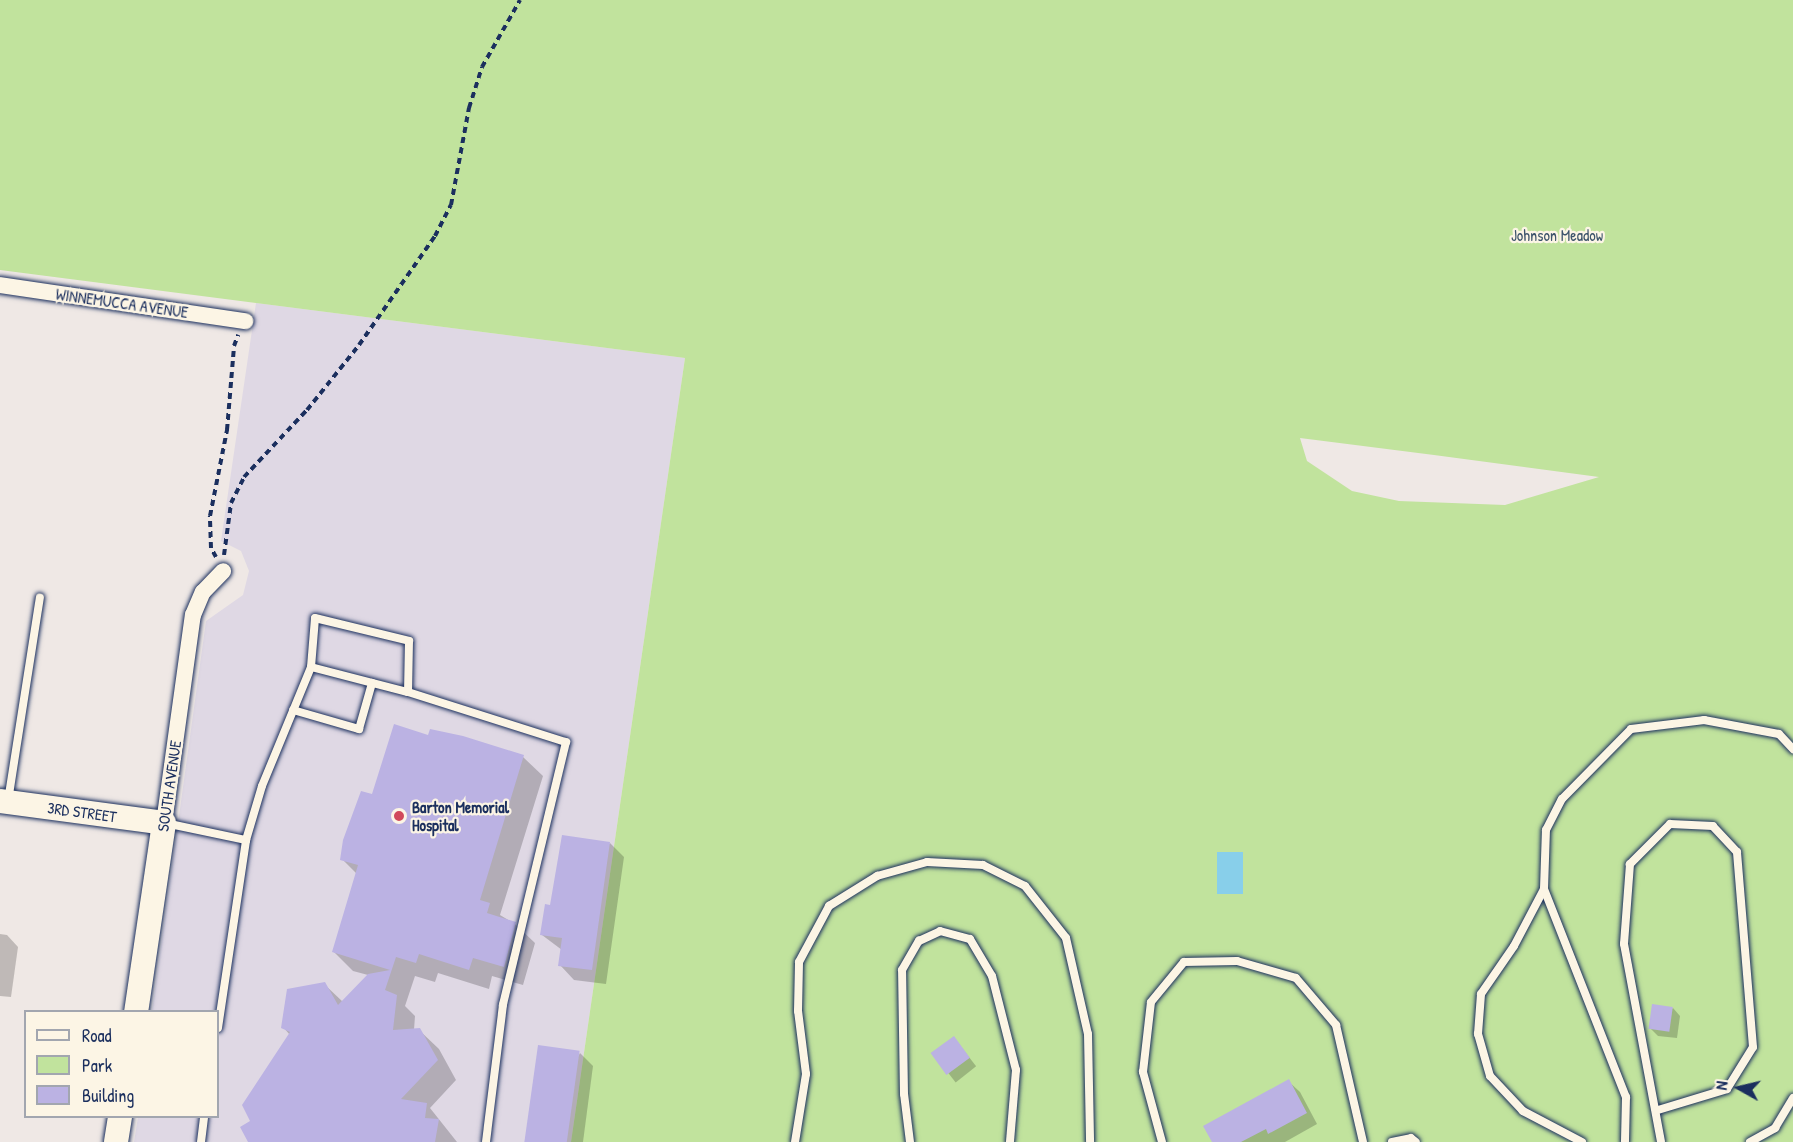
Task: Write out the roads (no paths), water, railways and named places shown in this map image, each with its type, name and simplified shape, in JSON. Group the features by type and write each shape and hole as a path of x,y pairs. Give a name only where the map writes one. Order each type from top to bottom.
{"street":[{"name":"WINNEMUCCA AVENUE","path":"0,285 245,321"},
{"name":"SOUTH AVENUE","path":"136,1010 193,615 203,592 223,571"},
{"name":"3RD STREET","path":"4,801 164,823"},
{"path":"116,1142 120,1118"}],"lane":[{"path":"4,801 40,597"},
{"path":"219,1021 246,840 262,786 311,667 315,618 409,641 408,692"},
{"path":"311,667 408,692 566,742 503,1005 486,1142"},
{"path":"293,710 359,729 372,683"},
{"path":"1625,1142 1626,1097 1544,889 1546,830 1562,799 1631,729 1704,720 1779,734 1793,749"},
{"path":"164,823 246,840"},
{"path":"1658,1110 1727,1089 1753,1047 1737,852 1713,826 1670,824 1630,864 1624,944 1658,1110 1661,1142"},
{"path":"795,1142 806,1074 798,1011 799,962 829,906 877,876 927,862 983,865 1025,886 1066,938 1088,1034 1090,1142"},
{"path":"1544,889 1514,946 1481,994 1478,1035 1490,1076 1523,1111 1582,1142"},
{"path":"910,1142 904,1094 902,970 919,941 940,931 970,939 992,976 1016,1070 1010,1142"},
{"path":"1162,1142 1143,1072 1151,1002 1184,962 1237,961 1296,978 1336,1026 1363,1142"},
{"path":"1750,1142 1775,1128 1793,1098"},
{"path":"201,1142 204,1118"},
{"path":"1392,1142 1411,1138 1416,1142"}],"water":[{"path":"1217,852 1243,852 1243,894 1217,894"}],"place":[{"name":"Barton Memorial Hospital","path":"399,816"}],"park label":[{"name":"Johnson Meadow","path":"1557,235"}]}
